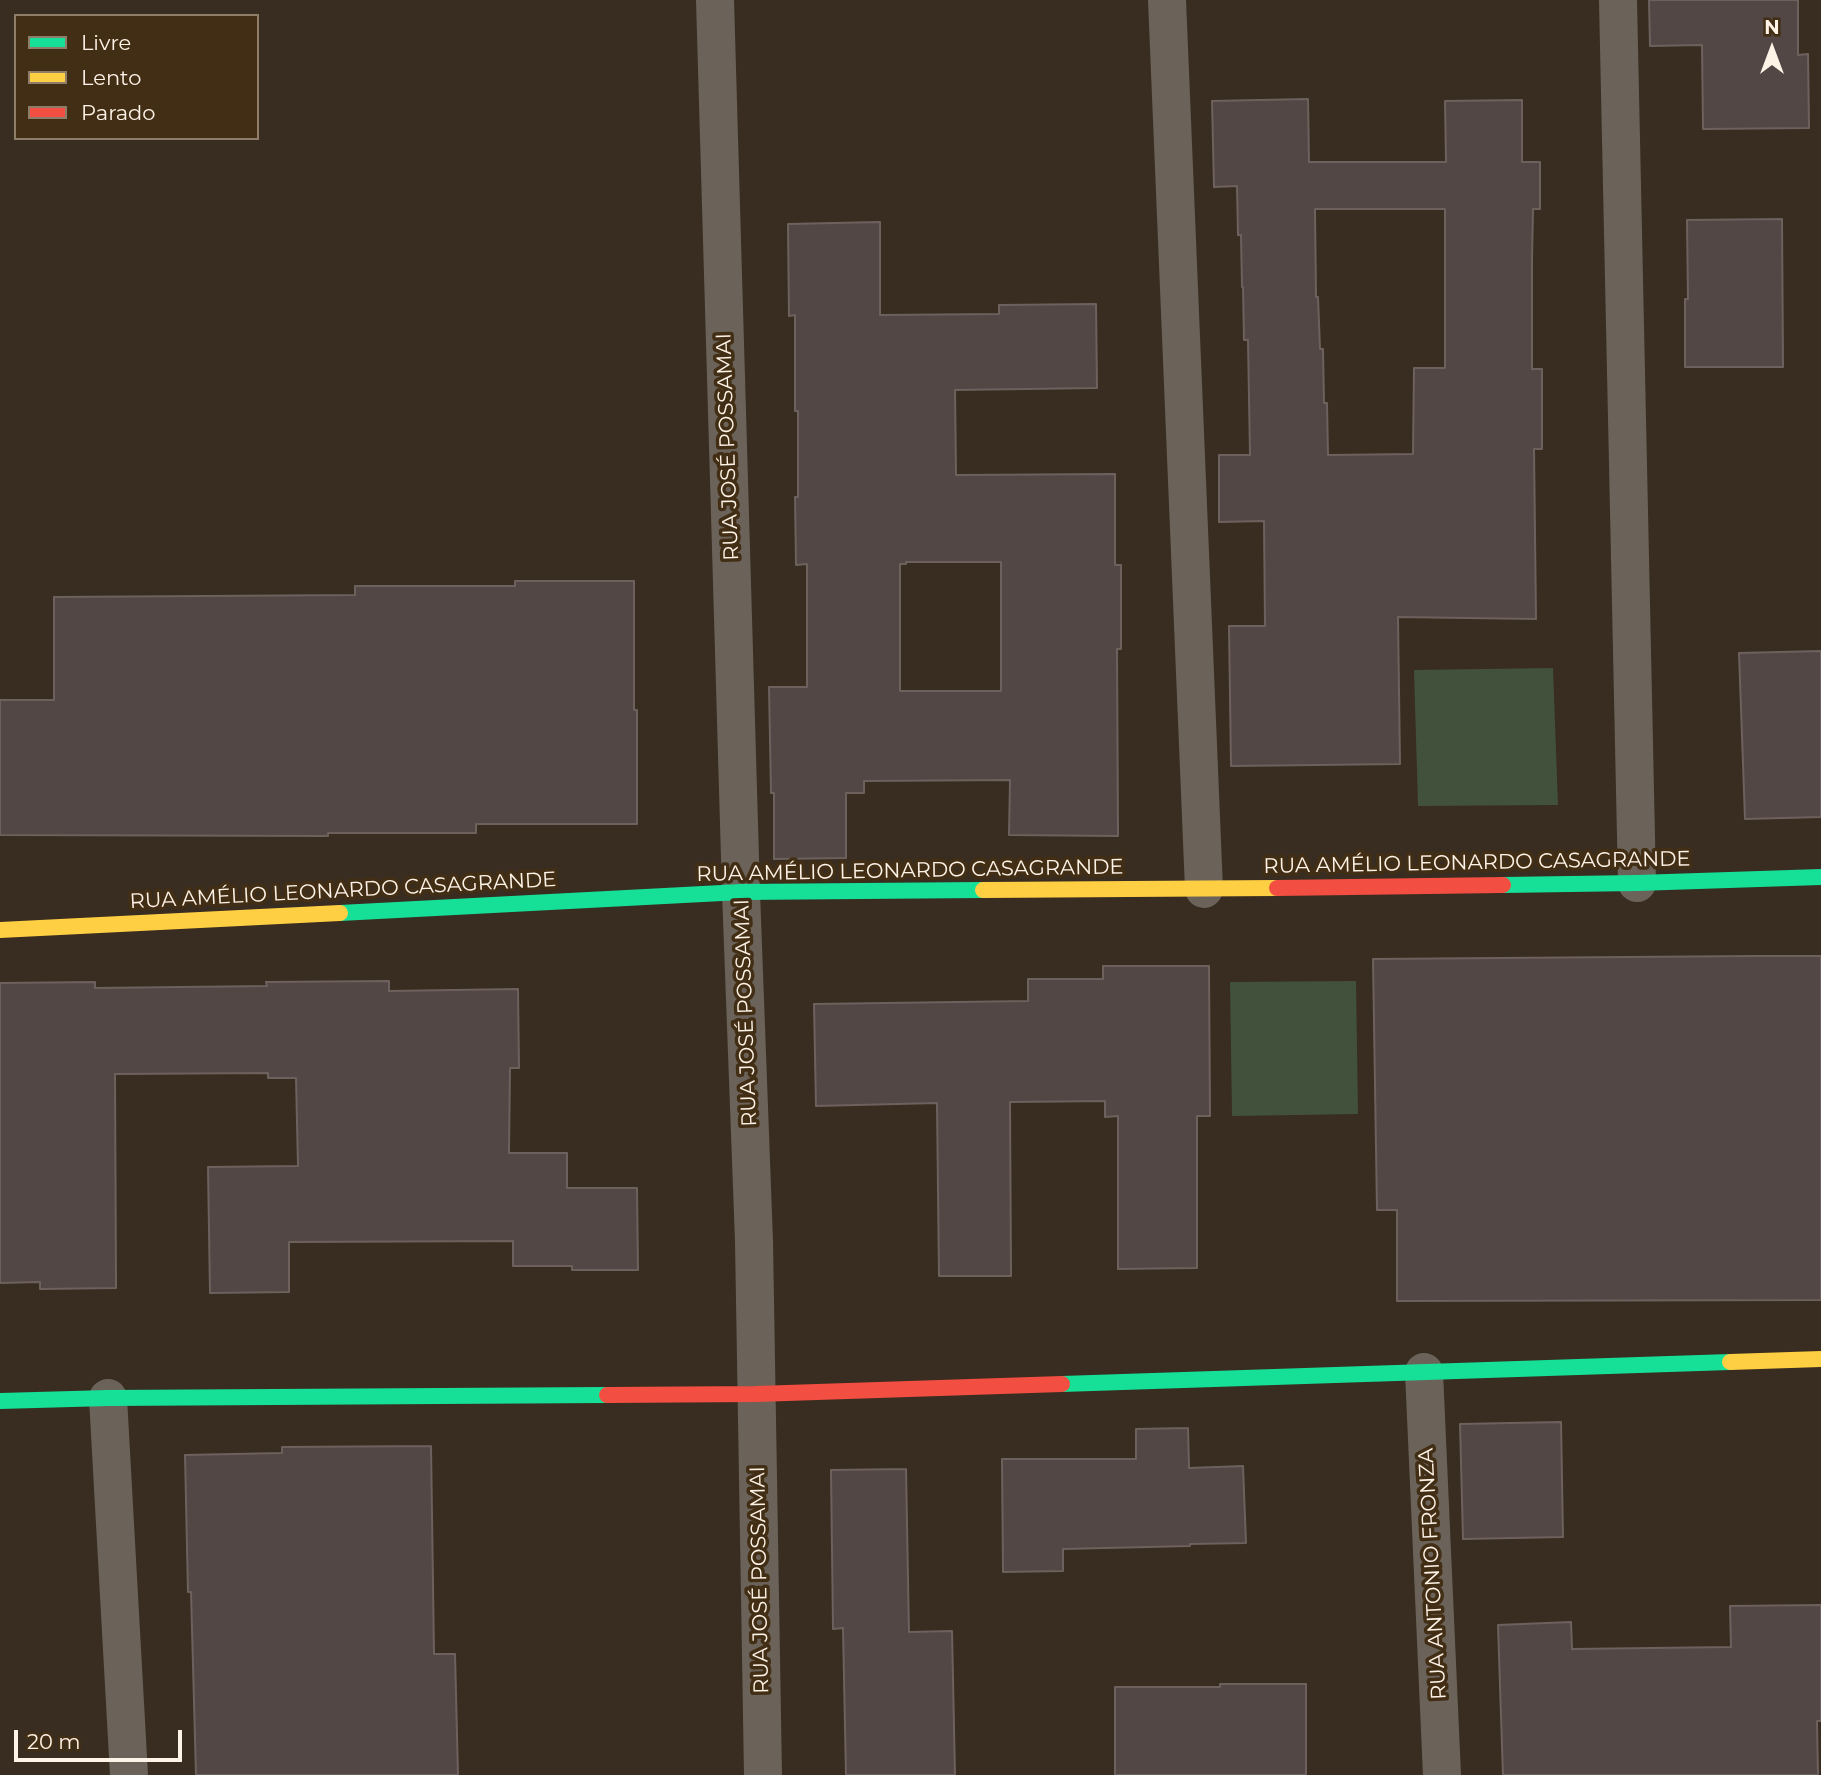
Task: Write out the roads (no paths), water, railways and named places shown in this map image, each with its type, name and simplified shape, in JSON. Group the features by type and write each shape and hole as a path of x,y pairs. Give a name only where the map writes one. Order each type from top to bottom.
{"street":[{"name":"RUA JOSÉ POSSAMAI","path":"715,0 754,1241 763,1775"},
{"path":"1167,0 1204,889"},
{"path":"1618,0 1637,883"},
{"name":"RUA AMÉLIO LEONARDO CASAGRANDE","path":"0,930 741,892 1637,883 1821,877"},
{"path":"0,1401 756,1394 1821,1359"},
{"name":"RUA ANTONIO FRONZA","path":"1424,1372 1442,1775"},
{"path":"108,1398 129,1775"}]}
